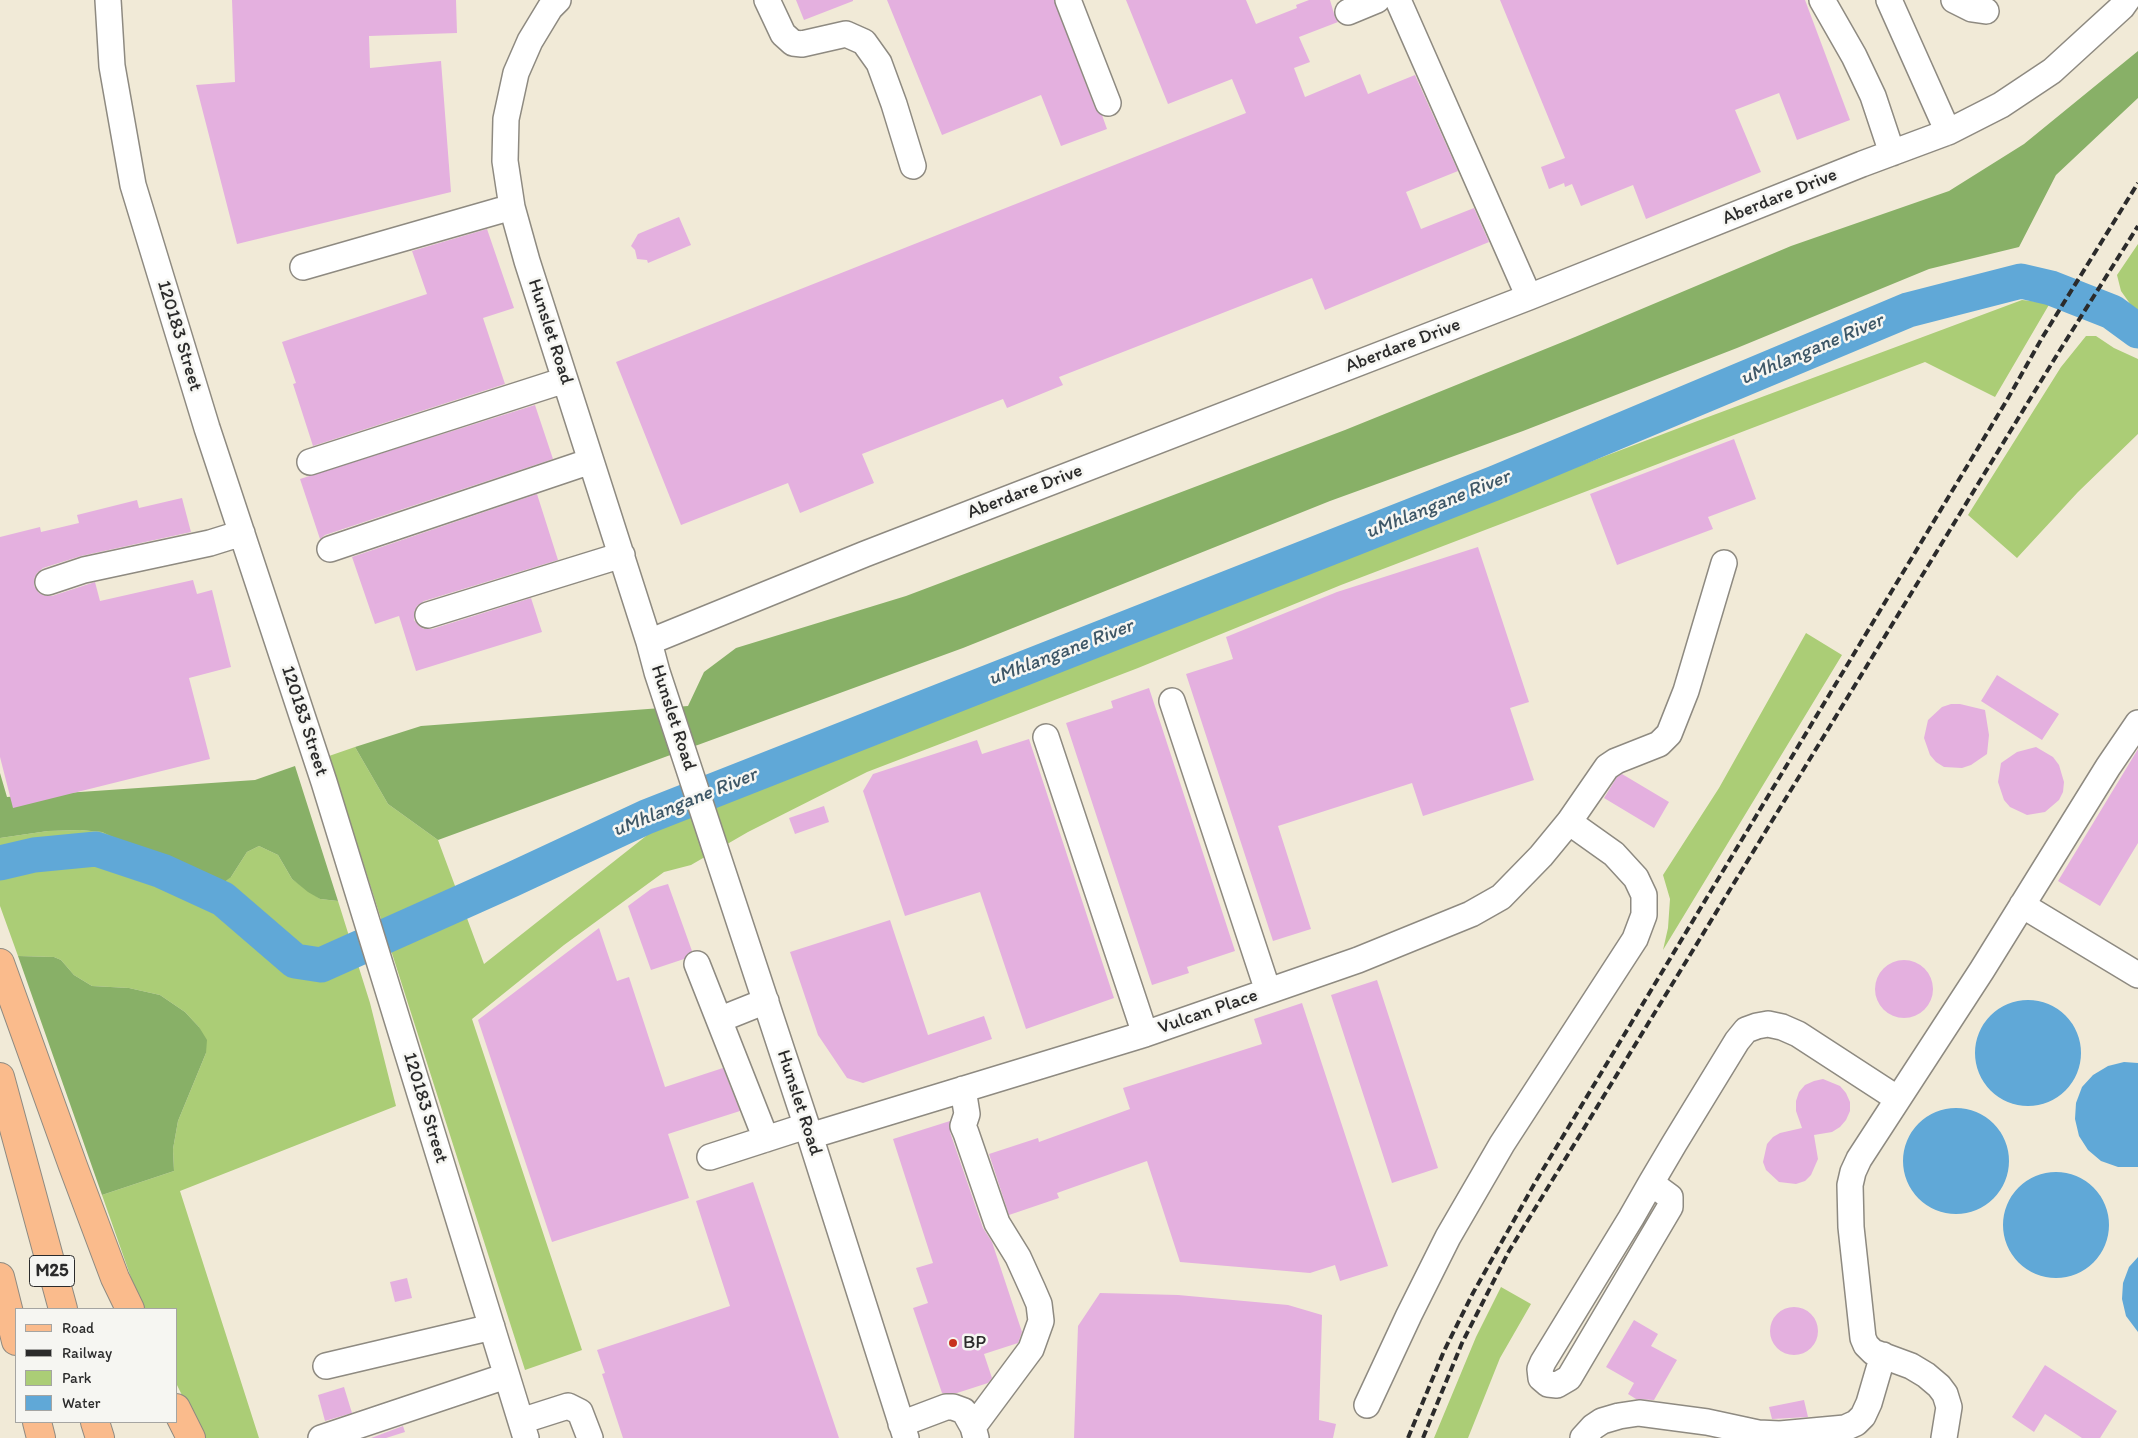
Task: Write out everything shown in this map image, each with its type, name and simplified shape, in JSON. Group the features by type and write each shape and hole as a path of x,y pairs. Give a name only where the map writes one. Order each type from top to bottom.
{"main road":[{"path":"0,964 73,1166 130,1308"},
{"name":"M25","path":"0,1077 63,1308"},
{"name":"M25","path":"0,1277 15,1337"},
{"path":"178,1412 191,1438"},
{"path":"37,1423 41,1438"},
{"path":"95,1423 100,1438"}],"street":[{"name":"120183 Street","path":"108,0 112,66 133,185 207,428 406,1043 506,1376 524,1429"},
{"path":"767,0 783,34 793,43 802,44 846,34 864,42 878,63 894,104 913,166"},
{"path":"1068,0 1108,103"},
{"path":"1348,12 1377,0"},
{"path":"1398,0 1529,297"},
{"path":"1822,0 1854,56 1873,96 1892,153"},
{"path":"1889,0 1948,132"},
{"path":"1954,0 1972,9 1986,11"},
{"name":"Aberdare Drive","path":"649,642 866,554 1948,132 2001,105 2052,71 2122,7 2127,0"},
{"name":"Hunslet Road","path":"549,3 516,73 506,119 505,161 512,207 657,672 766,1001 904,1431"},
{"path":"303,267 512,207"},
{"path":"310,462 565,380"},
{"path":"330,548 591,461"},
{"path":"48,582 84,570 210,543 242,533"},
{"path":"428,615 622,555"},
{"name":"Vulcan Place","path":"710,1157 766,1139 808,1131 964,1089 1145,1034 1358,960 1471,914 1501,898 1541,856 1569,822 1607,766 1659,744 1669,734 1686,690 1724,563"},
{"path":"1172,701 1268,991"},
{"path":"1944,1438 1949,1407 1945,1394 1926,1375 1911,1366 1873,1352 1862,1338 1850,1227 1850,1185 1853,1172 1859,1159 2108,767 2138,723"},
{"path":"1046,737 1145,1034"},
{"path":"1367,1405 1408,1315 1448,1237 1502,1144 1635,939 1644,915 1644,895 1636,878 1614,854 1569,822"},
{"path":"2022,905 2138,975"},
{"path":"698,964 766,1139"},
{"path":"720,1019 766,1001"},
{"path":"1651,1183 1670,1197 1670,1207 1569,1378 1557,1385 1548,1384 1541,1378 1540,1369 1543,1362 1651,1183 1737,1041 1746,1030 1768,1024 1782,1027 1798,1034 1898,1099"},
{"path":"964,1089 967,1114 963,1126 997,1223 1018,1257 1036,1297 1041,1321 1032,1349 974,1433"},
{"path":"326,1366 492,1327"},
{"path":"1583,1438 1593,1427 1602,1421 1639,1413 1707,1422 1758,1433 1788,1434 1845,1428 1856,1423 1864,1416 1883,1355"},
{"path":"321,1438 506,1376"},
{"path":"524,1429 568,1406 580,1412 590,1438"},
{"path":"904,1431 946,1407 953,1407 964,1411 974,1433"}],"green space":[{"path":"2138,51 2138,98 2056,175 2019,247 1929,269 1737,348 1523,431 1330,501 963,648 438,840 388,804 355,747 421,726 688,706 704,672 736,648 906,596 1345,430 1575,337 1791,246 1949,191 2024,144"},
{"path":"2138,244 2138,315 2121,291 2117,275"},
{"path":"2022,300 2050,303 1995,397 1925,362 1341,585 1138,668 867,772 748,832 691,865 664,872 564,945 472,1019 582,1350 525,1370 329,756 355,747 388,804 438,840 484,964 660,825 915,727 1229,599"},
{"path":"2086,336 2096,336 2114,348 2138,359 2138,434 2078,492 2017,558 1968,515 2061,367"},
{"path":"1806,633 1842,655 1663,950 1668,928 1670,899 1663,875 1719,788"},
{"path":"295,766 338,901 320,899 308,892 292,879 278,855 259,846 247,852 231,877 220,885 102,832 80,830 48,831 0,838 0,773 7,797 255,780"},
{"path":"80,830 102,832 231,877 247,852 259,846 278,855 292,879 320,899 338,901 370,1003 396,1106 180,1191 259,1438 203,1438 178,1387 178,1308 142,1308 102,1195 174,1171 173,1149 178,1121 206,1053 199,1027 185,1012 160,995 129,988 92,986 74,975 61,960 54,957 18,956 0,906 0,838 48,831"},
{"path":"18,956 54,957 61,960 74,975 92,986 129,988 160,995 185,1012 199,1027 207,1040 206,1053 178,1121 173,1149 174,1171 102,1195"},
{"path":"1501,1287 1531,1304 1500,1358 1468,1438 1434,1438 1476,1337"}],"water":[{"path":"2028,1000 2048,1004 2065,1016 2077,1033 2081,1053 2077,1073 2065,1090 2048,1102 2028,1106 2008,1102 1991,1090 1979,1073 1975,1053 1979,1033 1991,1016 2008,1004"},
{"path":"2124,1062 2138,1063 2138,1167 2118,1167 2101,1161 2088,1150 2079,1136 2075,1119 2076,1103 2082,1087 2093,1075 2108,1066"},
{"path":"1956,1108 1976,1112 1993,1124 2005,1141 2009,1161 2005,1181 1993,1198 1976,1210 1956,1214 1936,1210 1919,1198 1907,1181 1903,1161 1907,1141 1919,1124 1936,1112"},
{"path":"2056,1172 2076,1176 2093,1188 2105,1205 2109,1225 2105,1245 2093,1262 2076,1274 2056,1278 2036,1274 2019,1262 2007,1245 2003,1225 2007,1205 2019,1188 2036,1176"},
{"path":"2138,1257 2138,1332 2126,1316 2122,1299 2123,1283 2129,1267"}],"building":[{"path":"232,0 456,0 457,33 369,36 370,68 441,61 451,192 237,244 196,85 235,82"},
{"path":"796,0 853,0 853,1 804,20"},
{"path":"887,0 1054,0 1095,108 1102,115 1107,129 1061,146 1041,95 942,135"},
{"path":"1126,0 1246,0 1256,24 1297,8 1296,5 1309,0 1330,0 1338,22 1299,37 1310,62 1294,68 1305,97 1360,74 1368,94 1415,75 1458,171 1406,192 1421,229 1474,208 1489,242 1325,310 1312,278 1059,377 1063,385 1007,408 1003,399 862,454 874,483 800,513 788,483 681,525 616,362 1246,113 1232,79 1168,104"},
{"path":"1500,0 1805,0 1850,120 1797,140 1779,93 1735,110 1761,172 1646,219 1633,185 1581,206 1572,184 1565,187 1564,183 1549,189 1541,167 1565,158"},
{"path":"679,217 691,245 648,263 647,260 637,259 635,250 631,246 638,234"},
{"path":"487,229 514,308 483,318 505,384 313,446 293,384 296,383 282,342 427,294 412,251"},
{"path":"535,405 553,459 325,535 320,539 300,479"},
{"path":"1734,439 1756,499 1708,517 1713,529 1617,565 1590,494"},
{"path":"537,494 558,560 424,601 417,606 414,612 414,620 424,629 432,629 531,598 542,632 416,671 399,616 375,624 352,557"},
{"path":"182,498 191,532 81,556 43,568 34,579 34,586 39,593 45,596 52,596 95,582 100,601 193,580 197,594 212,590 231,667 189,678 210,759 13,808 0,757 0,537 40,527 41,532 79,523 77,515 137,500 139,508"},
{"path":"1478,547 1529,702 1510,708 1534,780 1423,816 1412,783 1278,826 1311,929 1273,941 1186,674 1233,659 1226,637 1337,592"},
{"path":"1997,675 2059,714 2042,740 1981,701"},
{"path":"1149,688 1235,951 1187,967 1189,973 1152,985 1066,723 1113,708 1111,701"},
{"path":"1960,704 1985,710 1989,735 1987,754 1971,765 1962,768 1944,767 1936,762 1930,755 1924,738 1928,720 1942,707"},
{"path":"1029,739 1114,998 1026,1029 980,892 905,916 863,791 873,774 977,740 982,754"},
{"path":"2036,747 2053,757 2059,765 2064,782 2063,792 2059,800 2045,812 2027,815 2010,807 2004,800 1998,782 2001,763 2017,752"},
{"path":"2138,749 2138,843 2100,906 2058,881"},
{"path":"1622,774 1669,802 1654,828 1604,798 1617,777"},
{"path":"824,806 829,822 795,834 789,818"},
{"path":"668,884 692,951 684,959 651,970 628,906 651,889"},
{"path":"890,920 928,1035 984,1016 992,1039 863,1083 847,1078 818,1035 790,952"},
{"path":"599,928 617,981 629,977 665,1087 723,1068 740,1111 668,1134 689,1198 552,1242 478,1020"},
{"path":"1898,960 1910,960 1925,968 1933,983 1933,995 1925,1010 1910,1018 1898,1018 1883,1010 1875,995 1875,983 1883,968"},
{"path":"1377,980 1438,1168 1392,1183 1331,995"},
{"path":"1302,1003 1388,1266 1340,1281 1335,1265 1310,1273 1180,1262 1147,1161 1057,1193 1059,1198 1009,1215 989,1154 1038,1138 1039,1142 1130,1109 1123,1088 1262,1044 1254,1019"},
{"path":"1823,1079 1840,1086 1846,1093 1850,1102 1850,1111 1840,1127 1832,1132 1814,1135 1818,1159 1811,1175 1805,1181 1796,1184 1779,1182 1766,1170 1763,1162 1767,1144 1780,1133 1802,1128 1796,1111 1796,1101 1799,1092 1805,1085"},
{"path":"950,1121 950,1132 983,1228 992,1242 1022,1332 1018,1343 984,1354 992,1378 988,1383 957,1393 942,1393 913,1308 928,1303 916,1268 933,1263 893,1139"},
{"path":"753,1182 839,1438 623,1438 602,1374 605,1373 597,1350 730,1306 696,1201"},
{"path":"407,1278 412,1298 395,1302 390,1282"},
{"path":"1100,1293 1178,1295 1288,1305 1322,1315 1319,1420 1336,1424 1333,1438 1074,1438 1078,1326"},
{"path":"1794,1307 1803,1309 1811,1314 1816,1322 1818,1331 1816,1340 1811,1348 1803,1353 1794,1355 1785,1353 1777,1348 1772,1340 1770,1331 1772,1322 1777,1314 1785,1309"},
{"path":"1634,1320 1658,1334 1651,1346 1677,1360 1654,1400 1636,1399 1628,1394 1634,1383 1606,1367"},
{"path":"2045,1365 2117,1411 2100,1438 2082,1438 2045,1414 2034,1432 2012,1417"},
{"path":"344,1387 352,1413 325,1421 318,1395"},
{"path":"1804,1400 1808,1417 1772,1419 1769,1407"},
{"path":"403,1426 405,1432 386,1438 371,1438"}],"waterway":[{"name":"uMhlangane River","path":"0,863 34,855 96,849 162,871 223,899 295,961 321,965 646,817 1495,483 1908,310 2021,281 2051,288 2112,312 2138,331"}],"railway":[{"path":"1408,1438 1444,1351 1473,1293 1536,1181 2007,400 2042,338 2138,183"},
{"path":"1423,1438 1462,1343 1509,1251 2060,350 2138,226"}],"place":[{"name":"BP","path":"953,1343"}]}
